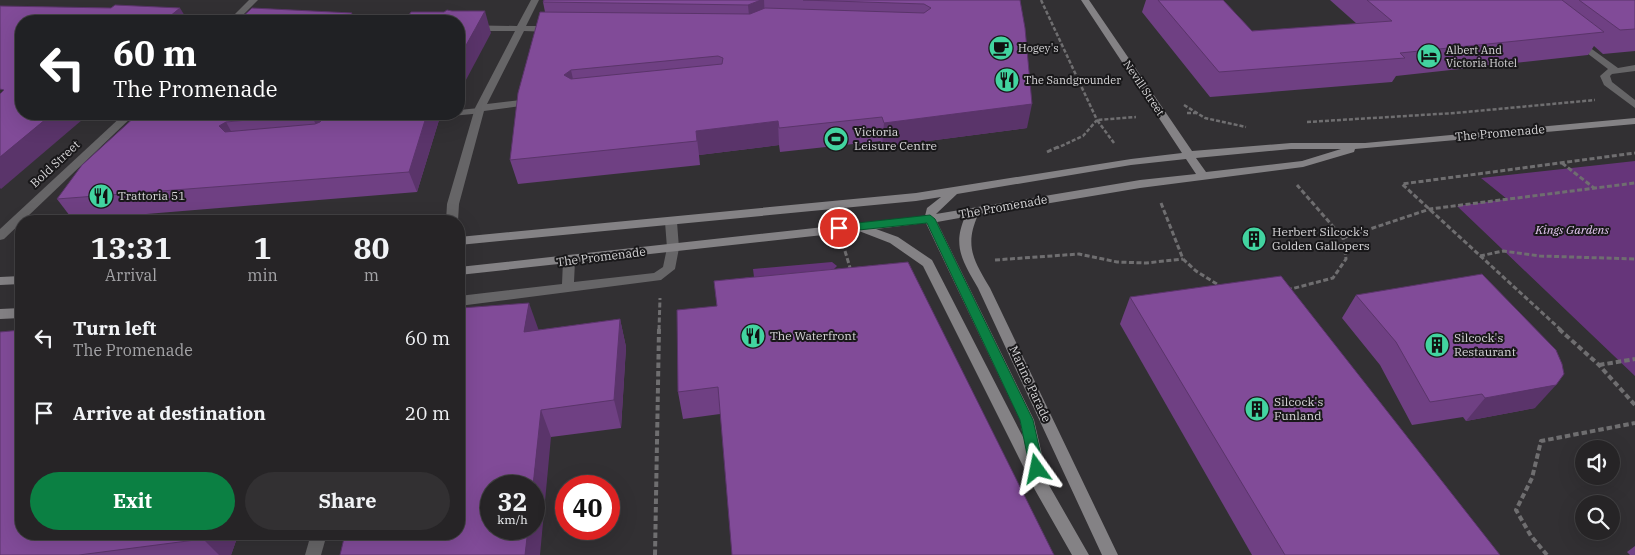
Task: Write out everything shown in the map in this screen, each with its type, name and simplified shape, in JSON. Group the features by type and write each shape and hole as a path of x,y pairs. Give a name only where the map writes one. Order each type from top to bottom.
{"main road":[{"name":"Nevill Street","path":"1085,0 1203,176"},
{"name":"The Promenade","path":"465,241 916,197 1131,162 1189,156 1291,146 1365,146 1635,121"},
{"name":"The Promenade","path":"465,270 569,261 856,226 930,219 1140,184 1303,164 1365,146"},
{"path":"930,219 931,211 939,202 953,192"},
{"path":"916,197 973,213"},
{"name":"Marine Parade","path":"973,213 965,228 964,236 968,259 984,288 1110,555"},
{"name":"Marine Parade","path":"930,219 1027,420 1040,485"},
{"name":"Marine Parade","path":"856,226 894,240 928,263 1040,485 1080,555"},
{"path":"0,282 15,281"},
{"path":"0,314 15,313"}],"street":[{"path":"238,15 254,0"},
{"path":"452,215 453,204 479,110 535,0"},
{"path":"465,28 558,29"},
{"path":"1570,35 1616,71"},
{"path":"1635,68 1609,72 1605,76 1608,83 1635,106"},
{"path":"465,112 521,103"},
{"name":"Bold Street","path":"22,215 124,120"},
{"name":"Bold Street","path":"0,236 15,222"},
{"path":"465,300 657,277 669,269 673,248 671,222"},
{"path":"568,287 569,261"},
{"path":"313,555 317,540"}],"path":[{"path":"1041,0 1097,120 1083,136 1047,152"},
{"path":"1299,123 1455,113 1624,98"},
{"path":"1183,104 1205,118 1230,125 1255,128"},
{"path":"1635,154 1402,184 1599,365 1635,405"},
{"path":"1562,163 1594,188"},
{"path":"1280,290 1288,290 1333,278 1346,259 1343,238 1430,209 1635,183"},
{"path":"844,247 852,272"},
{"path":"1480,256 1503,251 1540,256 1635,259"},
{"path":"992,259 1001,261 1079,254 1117,262 1146,263 1182,259 1219,286 1229,288"},
{"path":"655,555 660,292 657,277"},
{"path":"1288,290 1293,298"},
{"path":"1599,365 1635,359"},
{"path":"1547,555 1531,536 1516,510 1532,478 1541,440 1635,423"}],"green space":[{"name":"Kings Gardens","path":"1635,161 1635,376 1457,206 1507,199 1481,178"},
{"path":"832,262 837,266 833,270 754,277 753,269"}],"building":[{"path":"544,0 761,0 748,5 543,2"},
{"path":"803,0 1020,0 1025,28 1032,104 884,123 882,117 779,128 778,121 696,131 697,141 510,160 518,93 540,12 750,14 765,8 924,13 931,8 924,4","holes":["718,56 723,58 722,64 571,79 564,75 571,70"]},
{"path":"1158,0 1223,0 1252,31 1392,21 1367,0 1562,0 1604,32 1400,53 1405,58 1219,72"},
{"path":"1579,0 1635,0 1635,29 1620,30"},
{"path":"115,5 180,8 171,15 15,15 15,120 45,120 0,157 0,94 4,90 0,89 0,6 111,8"},
{"path":"252,8 352,13 350,15 244,15"},
{"path":"447,10 485,11 465,47 465,15 409,15 411,12 444,12"},
{"path":"131,120 247,120 226,122 219,126 225,132 315,124 322,120 425,120 409,172 57,199 82,165"},
{"path":"908,262 1054,555 732,555 718,387 678,392 677,310 717,306 714,281"},
{"name":"Silcock's Restaurant","path":"1482,274 1556,350 1564,374 1556,385 1485,398 1482,394 1430,402 1396,342 1356,295"},
{"name":"Silcock's Funland","path":"1281,276 1500,555 1285,555 1130,297"},
{"path":"529,303 524,332 620,319 614,400 541,410 534,475 480,475 480,540 527,540 525,555 340,555 344,540 465,540 465,308"},
{"path":"15,331 15,540 195,540 79,555 0,555 0,332"}],"place":[{"name":"Hogey's","path":"1001,48"},
{"name":"Albert And Victoria Hotel","path":"1429,56"},
{"name":"The Sandgrounder","path":"1007,80"},
{"name":"Victoria Leisure Centre","path":"836,139"},
{"name":"Trattoria 51","path":"101,196"},
{"name":"Herbert Silcock's Golden Gallopers","path":"1254,239"},
{"name":"The Waterfront","path":"753,336"},
{"name":"Silcock's Restaurant","path":"1437,345"},
{"name":"Silcock's Funland","path":"1257,409"}],"route":[{"path":"839,228 930,219 1027,420 1037,469"}]}
